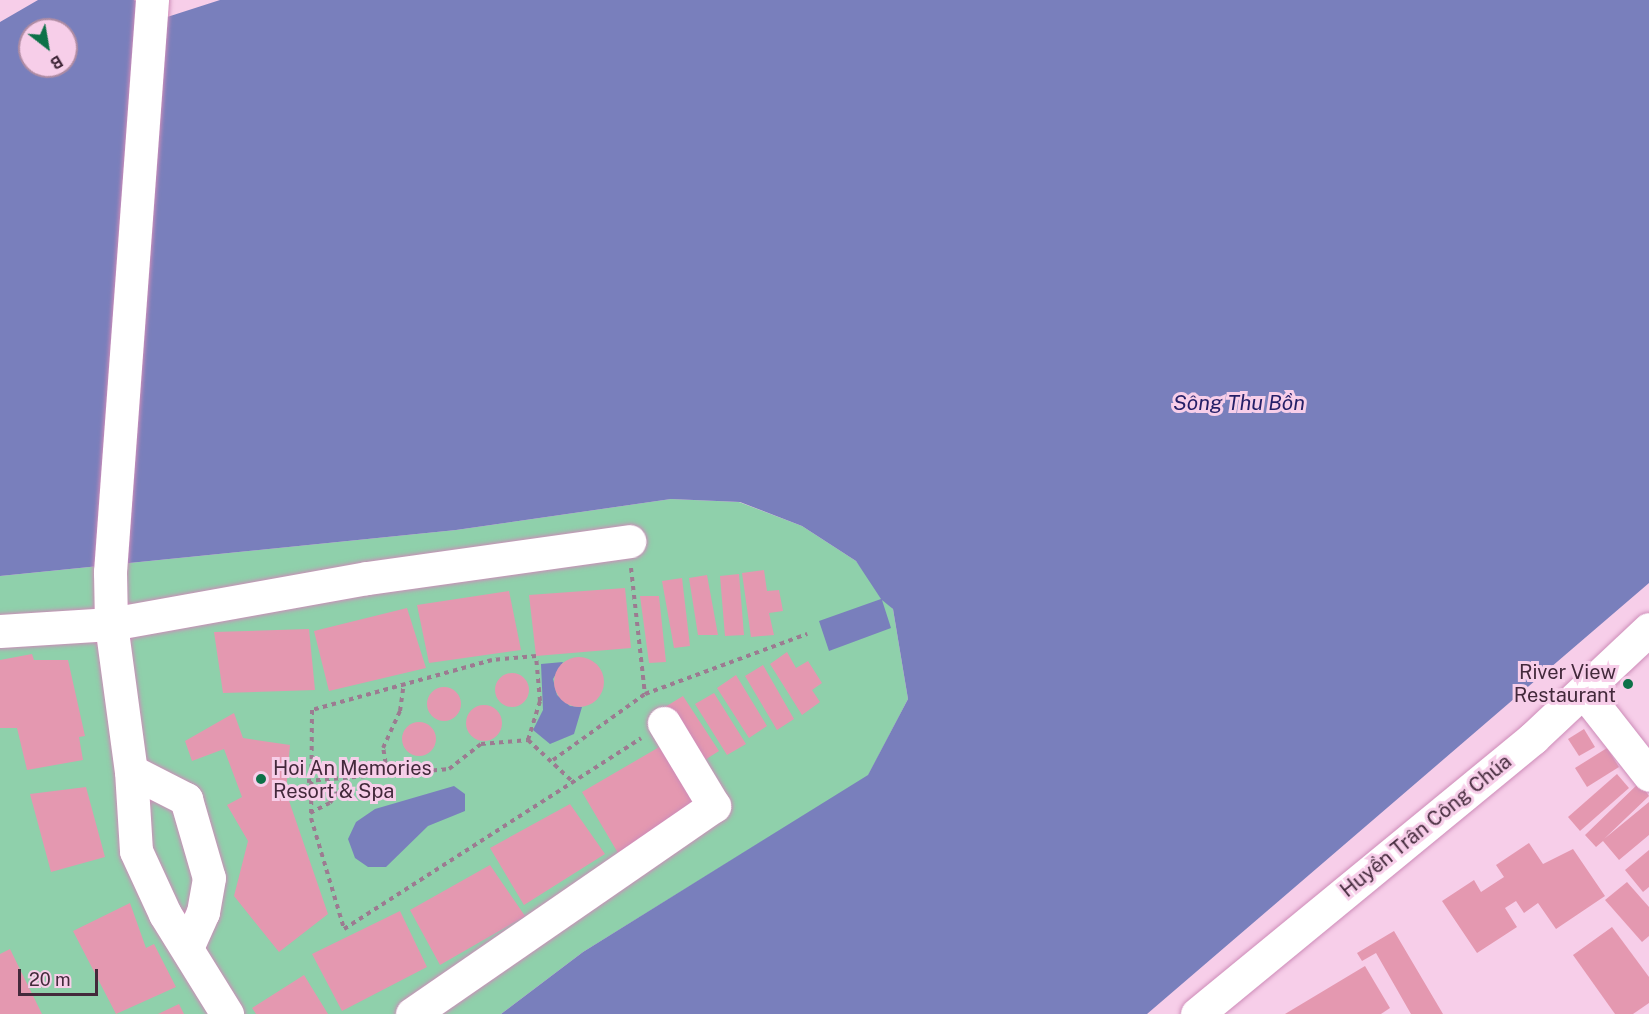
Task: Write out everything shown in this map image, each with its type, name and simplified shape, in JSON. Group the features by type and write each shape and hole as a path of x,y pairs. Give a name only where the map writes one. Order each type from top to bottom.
{"street":[{"path":"152,0 110,572 111,624 132,771 136,851 187,948 227,1014"},
{"path":"0,631 111,624 367,578 629,541"},
{"name":"Huyền Trân Công Chúa","path":"1197,1014 1584,692 1649,630"},
{"path":"1584,692 1649,775"},
{"path":"412,1014 714,806 664,723"},
{"path":"132,771 186,799 209,878 204,912 187,948"}],"path":[{"path":"629,541 645,694"},
{"path":"553,760 645,694 807,634"},
{"path":"528,740 540,701 536,656 492,660 404,682 312,710 307,781 310,813 344,929 664,723"},
{"path":"387,772 382,748 400,711 404,682"},
{"path":"307,781 345,782 387,772 448,769 481,744 528,740 553,760 572,781"},
{"path":"310,813 330,803 345,782"}],"green space":[{"path":"671,499 739,502 802,526 856,561 893,609 908,699 868,776 583,952 501,1014 0,1014 0,576 456,530"}],"water":[{"name":"Sông Thu Bồn","path":"38,0 134,0 161,19 220,0 1649,0 1649,583 1147,1014 501,1014 583,952 868,775 908,699 893,609 882,600 891,628 829,651 819,621 881,599 856,561 802,526 740,502 671,499 456,530 0,576 0,22"},
{"path":"563,662 553,679 557,695 570,706 582,707 574,734 550,744 533,730 543,710 541,664"},
{"path":"454,786 465,794 465,811 428,826 386,867 368,867 355,858 348,839 356,822 375,809"}],"building":[{"path":"764,570 767,591 779,590 783,611 769,613 774,635 751,637 742,573"},
{"path":"739,574 744,635 725,636 720,576"},
{"path":"707,575 718,635 698,635 689,578"},
{"path":"682,578 690,646 674,648 662,581"},
{"path":"625,588 631,648 536,656 529,595"},
{"path":"509,591 521,650 429,663 417,605"},
{"path":"640,596 659,596 666,662 649,663"},
{"path":"407,608 426,668 329,691 314,631"},
{"path":"309,629 315,690 223,693 214,632"},
{"path":"787,652 796,668 808,661 822,683 812,690 820,702 802,715 770,664"},
{"path":"32,654 34,660 68,660 85,736 79,737 83,760 27,770 17,728 0,728 0,660"},
{"path":"574,657 584,657 597,664 604,677 604,687 597,700 584,707 574,707 565,703 558,696 554,687 554,677 558,668 565,661"},
{"path":"763,665 794,719 777,730 745,676"},
{"path":"512,673 524,678 529,690 524,702 512,707 500,702 495,690 500,678"},
{"path":"736,675 767,726 749,738 717,688"},
{"path":"444,687 456,692 461,704 456,716 444,721 432,716 427,704 432,692"},
{"path":"714,693 746,744 727,755 695,704"},
{"path":"683,696 719,751 700,763 665,707"},
{"path":"484,705 496,711 502,723 496,735 484,741 472,735 466,723 472,711"},
{"path":"234,713 243,738 290,745 286,792 328,914 279,952 234,896 248,841 227,805 242,797 224,749 192,761 185,741"},
{"path":"419,722 431,727 436,739 431,751 419,756 407,751 402,739 407,727"},
{"path":"1584,729 1595,747 1579,756 1568,739"},
{"path":"661,746 697,800 618,853 582,792"},
{"path":"1607,748 1619,767 1587,787 1575,768"},
{"path":"1617,774 1629,788 1580,831 1568,817"},
{"path":"1640,782 1649,796 1604,839 1649,802 1649,835 1619,860 1603,841 1596,847 1585,835"},
{"path":"86,787 105,857 51,872 30,794"},
{"path":"570,804 605,854 524,905 490,848"},
{"path":"1529,843 1543,864 1573,849 1605,896 1556,929 1538,903 1524,913 1516,901 1505,908 1517,927 1477,953 1442,901 1474,880 1481,892 1504,877 1496,865"},
{"path":"1649,850 1649,887 1643,892 1625,870"},
{"path":"490,865 525,916 440,965 410,910"},
{"path":"1627,882 1649,907 1649,936 1642,942 1605,900"},
{"path":"130,903 146,948 154,944 176,987 116,1014 73,931"},
{"path":"400,911 427,967 342,1011 312,954"},
{"path":"1612,927 1649,977 1649,1003 1633,1014 1615,1014 1573,955"},
{"path":"1394,931 1443,1014 1411,1014 1376,953 1362,961 1357,953"},
{"path":"10,949 42,1014 0,1014 0,954"},
{"path":"1365,966 1390,1008 1381,1014 1285,1014"},
{"path":"304,975 328,1014 256,1014 252,1008"},
{"path":"179,1004 184,1014 158,1014"}],"place":[{"name":"River View Restaurant","path":"1628,684"},
{"name":"Hoi An Memories Resort & Spa","path":"261,779"}]}
